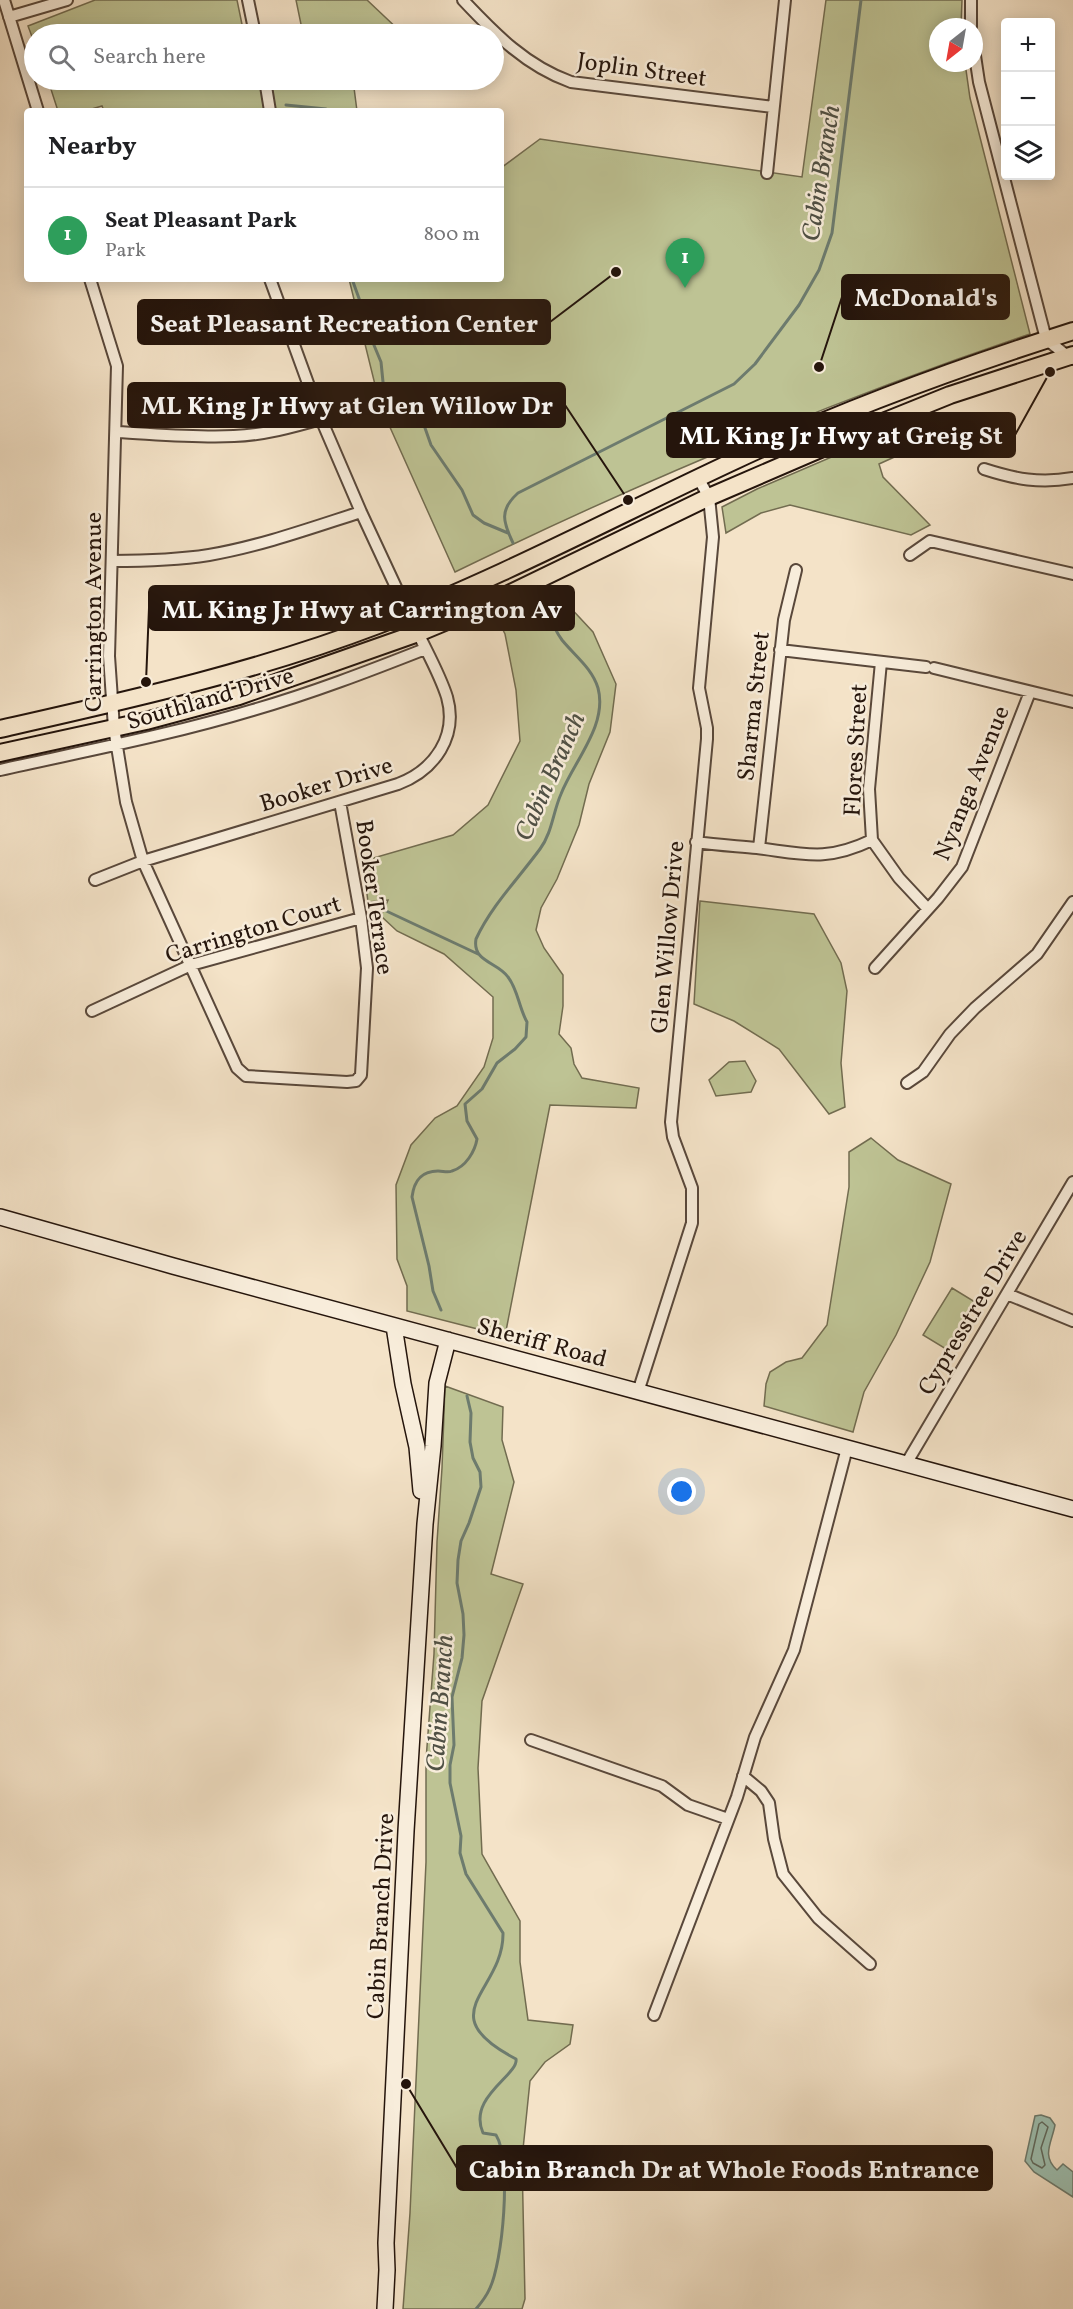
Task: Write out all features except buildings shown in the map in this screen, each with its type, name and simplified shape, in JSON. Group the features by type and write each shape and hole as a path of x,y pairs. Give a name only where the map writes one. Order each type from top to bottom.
{"main road":[{"path":"0,729 209,680 267,663 408,613 479,583 698,478 868,402 966,365 1073,331"},
{"path":"0,753 114,728 239,696 418,633 490,603 709,497 933,401 1071,358"},
{"path":"418,633 422,624 430,617 521,574 536,563 543,552"},
{"path":"304,674 308,668 322,660 405,629 409,620 408,613"}],"street":[{"path":"4,0 24,66"},
{"path":"9,17 67,0"},
{"path":"248,0 253,24"},
{"name":"Joplin Street","path":"463,0 486,24"},
{"path":"767,172 785,0"},
{"path":"971,0 971,18"},
{"name":"Joplin Street","path":"504,42 524,59 572,82 773,107"},
{"path":"977,72 1046,339 1071,358"},
{"path":"32,90 37,108"},
{"path":"267,90 270,108"},
{"name":"Carrington Avenue","path":"91,282 117,366 117,432 109,656 114,728 128,815 143,861 237,1068"},
{"path":"271,282 321,419 408,613"},
{"path":"233,319 278,304"},
{"path":"117,432 191,437 235,436 269,432 321,419"},
{"path":"984,468 1016,479 1054,481 1073,478"},
{"name":"Glen Willow Drive","path":"638,1392 687,1239 693,1209 692,1188 673,1137 671,1115 707,739 706,719 699,688 713,537 709,497 698,478"},
{"path":"112,561 210,555 272,540 361,512"},
{"path":"910,555 930,541 1073,574"},
{"name":"Sharma Street","path":"759,848 780,650 786,607 796,570"},
{"name":"Booker Drive","path":"94,880 143,861 412,779 426,770 447,736 449,710 442,683 418,633"},
{"name":"Southland Drive","path":"0,770 117,746 253,710 341,681 426,649"},
{"path":"780,650 930,668 1073,702"},
{"name":"Flores Street","path":"872,840 869,789 881,662"},
{"name":"Nyanga Avenue","path":"874,968 951,882 964,862 1030,692"},
{"name":"Booker Terrace","path":"237,1068 243,1075 249,1077 346,1082 358,1080 363,1069 367,968 361,918 340,802"},
{"path":"696,842 759,848 790,854 831,854 846,852 872,840 899,878 927,908"},
{"path":"907,1083 923,1072 951,1034 975,1008 1037,954 1073,902"},
{"name":"Carrington Court","path":"92,1011 191,965 361,918"},
{"name":"Cypresstree Drive","path":"906,1464 1073,1182"},
{"name":"Sheriff Road","path":"0,1217 1073,1509"},
{"path":"1007,1294 1073,1321"},
{"name":"Cabin Branch Drive","path":"394,1326 403,1384 417,1447 425,1524"},
{"name":"Cabin Branch Drive","path":"385,2309 386,2243 406,1831 425,1524 437,1383 448,1340"},
{"path":"654,2015 766,1711 794,1650 847,1448"},
{"path":"531,1740 662,1786 688,1805 728,1819"},
{"path":"743,1776 761,1791 769,1803 774,1839 783,1874 818,1918 870,1964"}],"green space":[{"path":"95,0 237,0 242,24 33,24"},
{"path":"296,0 367,0 392,24 301,24"},
{"path":"826,0 962,0 961,18 929,18 929,72 966,72 970,98 1030,334 811,414 667,474 455,572 380,405 350,282 504,282 504,166 540,139 802,177"},
{"path":"51,90 354,90 357,108 103,108 102,106 57,108"},
{"path":"892,431 901,454 879,464 883,477 930,525 911,535 790,505 761,513 726,533 722,507 757,489"},
{"path":"553,589 593,632 616,684 610,732 589,784 579,825 557,879 541,908 536,930 544,948 563,975 563,1006 559,1034 571,1048 574,1064 582,1078 639,1088 636,1108 550,1105 505,1336 407,1311 407,1286 397,1259 396,1185 411,1145 435,1118 457,1106 484,1067 493,1038 493,997 444,954 397,931 381,916 388,900 368,902 363,861 453,835 488,805 520,741 516,690 505,634 497,618 525,601"},
{"path":"700,901 814,914 841,963 847,991 841,1063 845,1107 829,1114 779,1049 734,1021 694,1004"},
{"path":"745,1061 756,1081 751,1092 716,1096 709,1080 729,1062"},
{"path":"871,1138 898,1160 951,1184 930,1262 896,1335 864,1392 853,1432 764,1406 766,1384 770,1372 786,1362 802,1358 827,1325 849,1187 849,1152"},
{"path":"952,1288 975,1302 946,1349 923,1335"},
{"path":"445,1386 503,1407 502,1440 514,1482 491,1574 523,1584 482,1701 478,1768 482,1854 520,1921 520,1962 528,2020 573,2025 570,2044 545,2062 530,2081 522,2159 525,2299 522,2309 403,2309 410,2213 426,1862 426,1760 434,1654"}],"water":[{"path":"1035,2116 1050,2118 1055,2125 1049,2149 1050,2159 1057,2170 1063,2164 1073,2172 1073,2197 1034,2172 1025,2161"}],"waterway":[{"name":"Cabin Branch","path":"513,543 505,522 505,511 518,493 734,384 755,364 799,305 819,270 832,233 861,0"},
{"path":"286,105 316,108"},
{"path":"353,282 381,362 383,382 387,390 398,395 410,391 424,399 428,406 425,428 431,445 462,490 473,515 484,523 508,533"},
{"name":"Cabin Branch","path":"441,1310 433,1291 412,1197 415,1186 423,1175 432,1171 450,1172 462,1166 469,1158 477,1139 467,1121 465,1104 482,1089 497,1063 526,1037 527,1022 511,982 504,972 478,953 476,939 497,903 544,843 561,794 594,729 600,702 595,681 559,635 542,599"},
{"path":"382,909 478,954"},
{"name":"Cabin Branch","path":"467,1396 471,1413 470,1442 473,1458 480,1472 481,1487 461,1541 458,1560 457,1583 463,1614 464,1635 462,1658 452,1697 454,1745 450,1765 450,1783 461,1836 460,1853 466,1874 503,1933 500,1953 473,2014 477,2028 490,2043 516,2059 510,2072 487,2098 480,2120 483,2133 496,2135 501,2148 505,2188 502,2236 494,2277 489,2290 476,2309"}],"place":[{"name":"Seat Pleasant Recreation Center","path":"616,272"},
{"name":"Seat Pleasant Park","path":"685,288"},
{"name":"McDonald's","path":"819,367"},
{"name":"ML King Jr Hwy at Greig St","path":"1050,372"},
{"name":"ML King Jr Hwy at Glen Willow Dr","path":"628,500"},
{"name":"ML King Jr Hwy at Carrington Av","path":"146,682"},
{"name":"Cabin Branch Dr at Whole Foods Entrance","path":"406,2084"}]}
